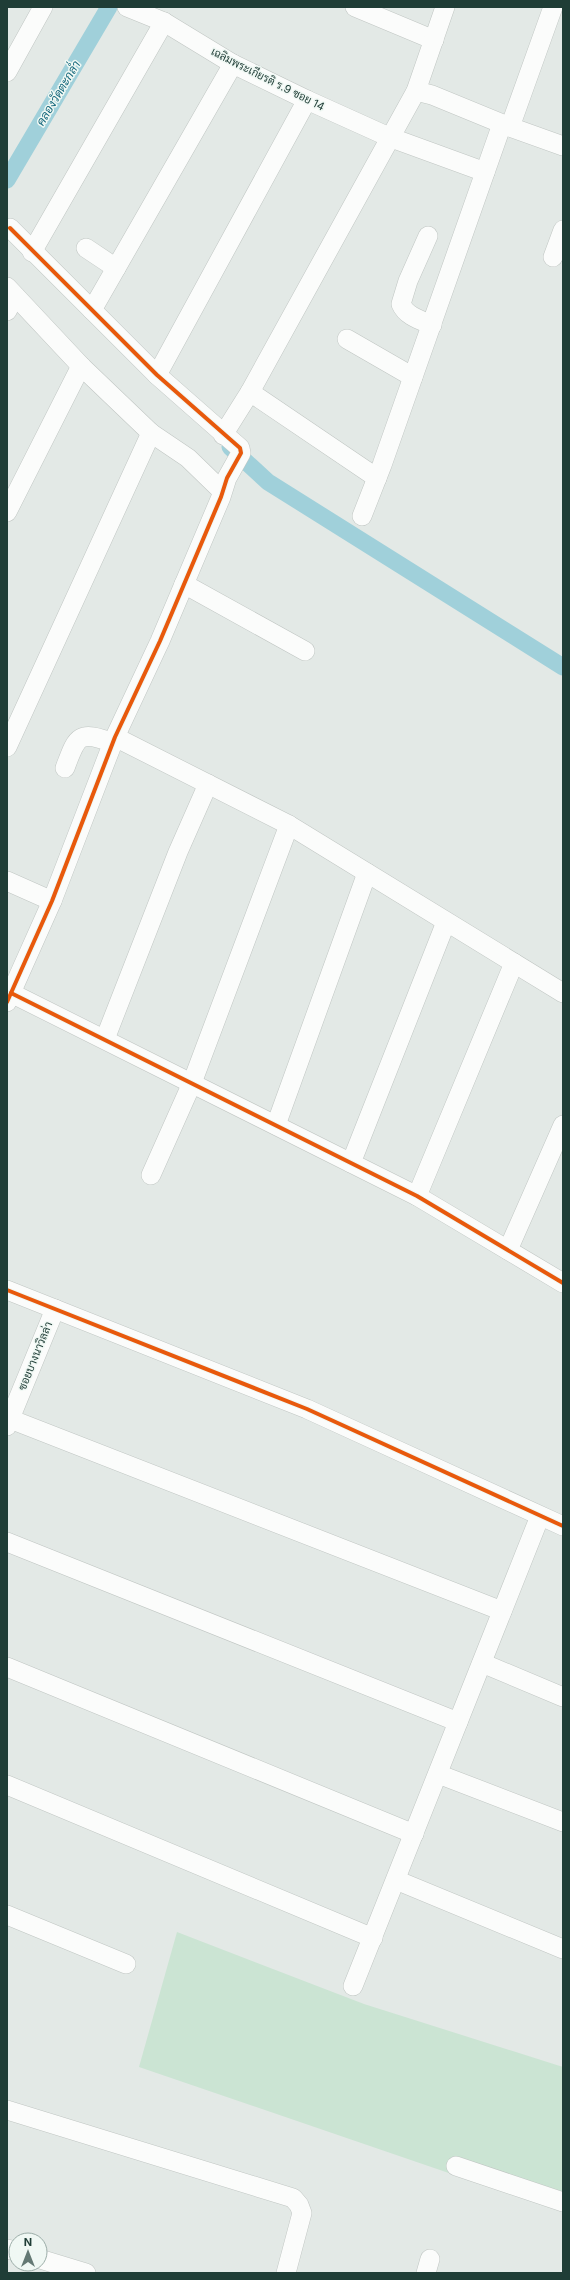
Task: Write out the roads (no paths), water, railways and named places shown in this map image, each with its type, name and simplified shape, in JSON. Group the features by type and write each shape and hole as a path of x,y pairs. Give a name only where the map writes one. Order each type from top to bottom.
{"street":[{"path":"7,72 43,7"},
{"name":"เฉลิมพระเกียรติ ร.9 ซอย 14","path":"127,7 164,22 233,64 307,100 389,137 485,172"},
{"path":"354,7 434,40"},
{"path":"223,435 250,392 389,137 416,91 445,7"},
{"path":"362,516 432,325 485,172 506,126 553,7"},
{"path":"32,252 164,22"},
{"path":"92,310 233,64"},
{"path":"416,91 506,126 563,146"},
{"path":"157,375 307,100"},
{"path":"10,228 32,252 157,375 223,435 240,448 240,453 225,485 184,584 114,740 52,901 9,997 105,1039 417,1196 563,1283"},
{"path":"553,257 563,230"},
{"path":"428,236 408,281 400,304 403,310 409,314 432,325"},
{"path":"86,248 116,268"},
{"path":"10,298 151,433 225,485"},
{"path":"347,339 413,377"},
{"path":"7,512 81,366"},
{"path":"250,392 377,478"},
{"path":"7,747 151,433"},
{"path":"184,584 305,651"},
{"path":"65,768 74,743 82,736 94,736 114,740 208,784 289,825 563,992"},
{"path":"105,1039 175,859 208,784"},
{"path":"151,1175 192,1083 289,825"},
{"path":"276,1125 366,873"},
{"path":"7,881 52,901"},
{"path":"351,1163 446,922"},
{"path":"417,1196 514,963"},
{"path":"508,1250 563,1125"},
{"path":"7,1290 307,1409 563,1526"},
{"name":"ซอยบางนาวิลล่า","path":"8,1422 55,1309"},
{"path":"8,1422 502,1611"},
{"path":"354,1986 540,1516"},
{"path":"7,1542 458,1722"},
{"path":"482,1663 563,1697"},
{"path":"7,1667 414,1834"},
{"path":"438,1774 563,1822"},
{"path":"7,1785 373,1938"},
{"path":"396,1880 563,1949"},
{"path":"7,1916 126,1964"},
{"path":"7,2110 293,2198 299,2205 302,2213 286,2273"},
{"path":"456,2166 563,2202"},
{"path":"48,2261 86,2273"}],"waterway":[{"name":"คลองวัดตะกล่ำ","path":"7,180 109,7"},
{"path":"230,447 268,482 563,667"}]}
